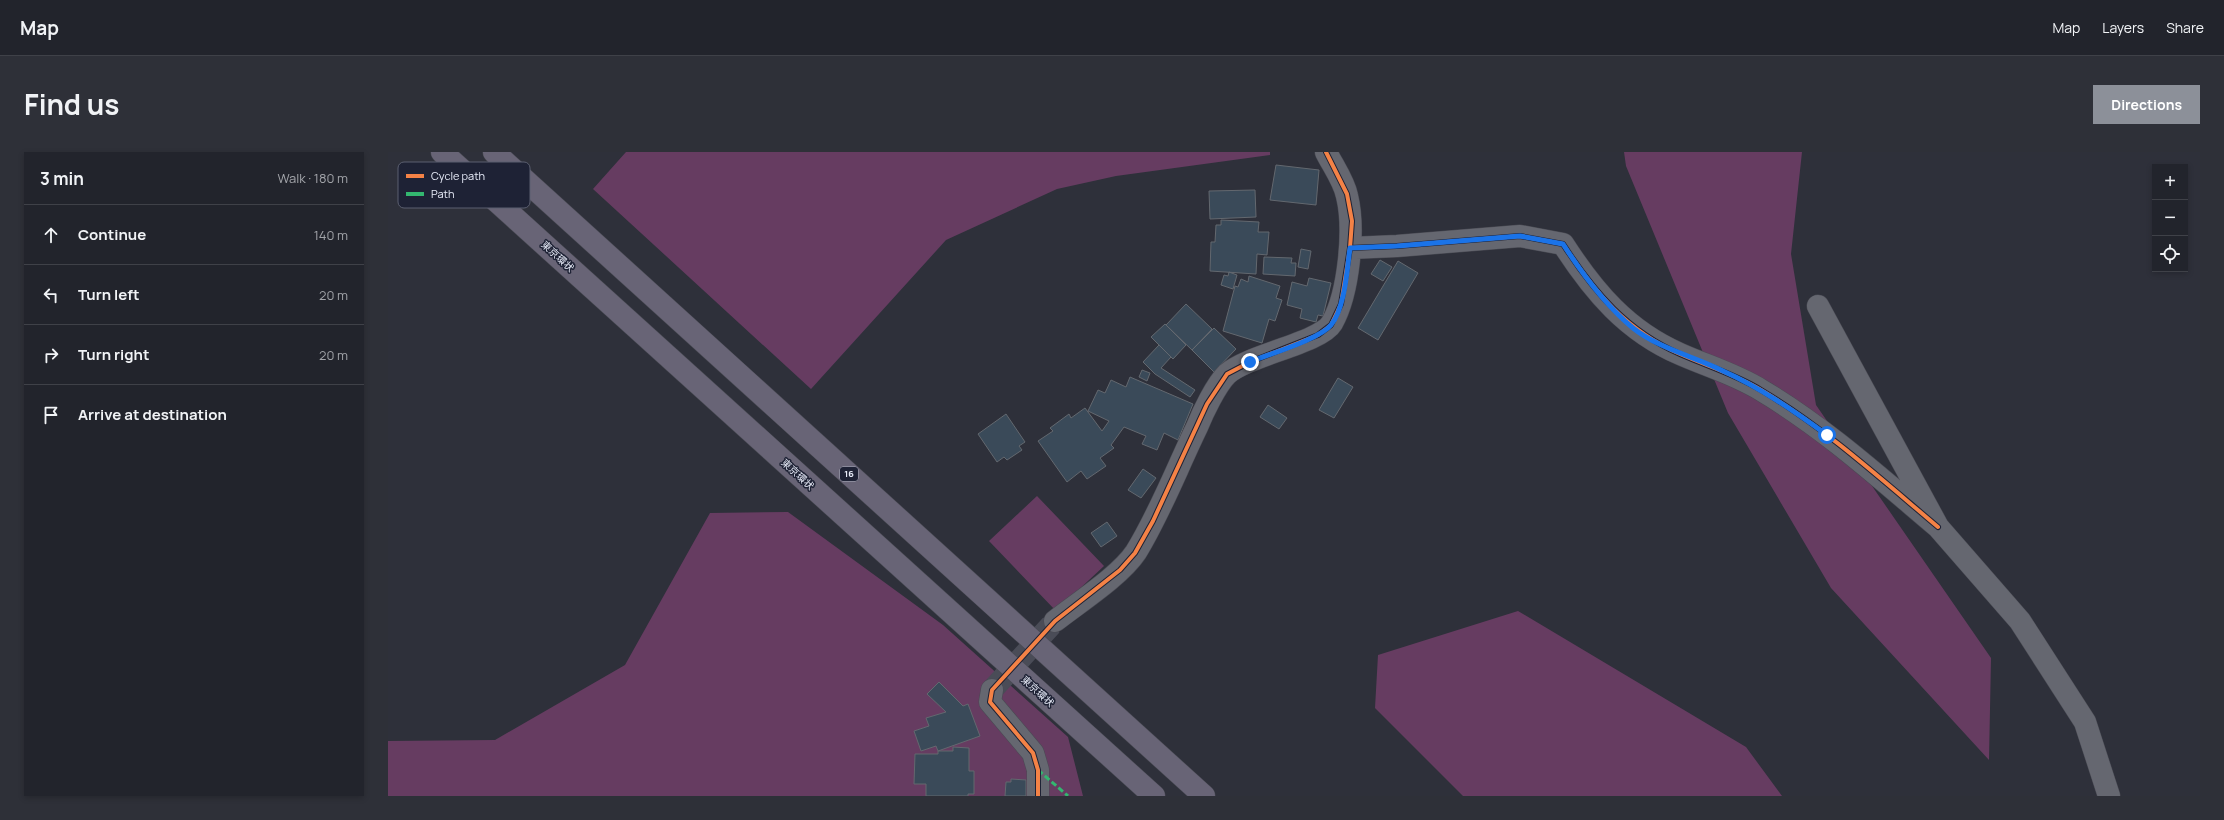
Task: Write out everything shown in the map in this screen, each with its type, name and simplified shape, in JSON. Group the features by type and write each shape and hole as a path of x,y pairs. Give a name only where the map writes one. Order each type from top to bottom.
{"highway":[{"name":"東京環状","path":"442,152 453,162"},
{"name":"16","path":"494,152 505,162"},
{"name":"16","path":"530,185 1204,796"},
{"name":"東京環状","path":"504,208 1154,796"}],"street":[{"path":"1055,621 1120,570 1135,553 1153,522 1207,404 1227,374 1250,362 1318,335 1331,325 1341,304 1350,248 1352,221 1347,194 1326,152"},
{"path":"1350,248 1405,246 1520,236 1563,244 1579,269 1601,295 1634,328 1680,354 1722,370 1760,389 1798,414 1868,468 1938,527 2020,621 2085,722 2109,796"},
{"path":"1818,306 1938,527"},
{"path":"992,690 990,702 1033,753 1038,770 1038,796"}],"shaded area":[{"path":"626,152 1270,152 1270,155 1116,176 1057,189 946,240 811,389 593,189"},
{"path":"1624,152 1802,152 1791,254 1816,405 1991,658 1989,760 1831,588 1728,413 1626,166"},
{"path":"1037,496 1104,566 1056,611 989,541"},
{"path":"788,512 943,625 1068,737 1083,796 388,796 388,741 495,740 625,665 710,513"},
{"path":"1518,611 1746,747 1782,796 1463,796 1375,708 1378,655"}],"building":[{"path":"1276,165 1319,170 1316,205 1270,200"},
{"path":"1255,190 1256,217 1210,219 1209,191"},
{"path":"1221,220 1259,222 1258,232 1269,232 1267,255 1257,254 1256,274 1210,271 1211,242 1215,242 1216,225 1221,225"},
{"path":"1301,249 1311,251 1308,269 1298,267"},
{"path":"1264,257 1292,258 1291,263 1296,263 1295,276 1263,274"},
{"path":"1380,260 1392,267 1383,281 1371,274"},
{"path":"1398,261 1418,273 1378,340 1358,328"},
{"path":"1229,272 1237,275 1233,289 1221,285 1224,275 1228,276"},
{"path":"1249,276 1280,286 1276,298 1282,300 1275,321 1269,319 1262,343 1223,331 1235,286 1238,287 1241,279 1248,282"},
{"path":"1309,278 1331,283 1323,316 1318,315 1316,322 1300,318 1302,309 1287,305 1292,282 1307,286"},
{"path":"1186,304 1212,329 1192,350 1166,325"},
{"path":"1165,324 1186,345 1173,359 1151,337"},
{"path":"1214,328 1236,349 1214,372 1192,350"},
{"path":"1159,345 1171,357 1161,368 1195,390 1190,397 1155,374 1143,362"},
{"path":"1142,370 1150,373 1147,381 1139,377"},
{"path":"1130,377 1193,404 1178,440 1164,433 1157,450 1142,444 1146,436 1124,427 1111,445 1114,448 1100,458 1106,466 1087,479 1081,471 1067,482 1038,441 1053,431 1050,428 1069,414 1071,418 1085,408 1102,431 1109,421 1088,411 1098,390 1105,393 1111,380 1126,387"},
{"path":"1338,378 1353,387 1334,418 1319,410"},
{"path":"1268,405 1287,418 1279,429 1260,417"},
{"path":"1006,414 1025,442 1019,446 1022,450 1007,460 1004,457 997,462 978,434"},
{"path":"1143,469 1156,478 1141,498 1128,490"},
{"path":"1107,522 1117,536 1101,547 1091,533"},
{"path":"939,682 963,706 968,704 980,736 938,751 936,746 921,751 914,731 929,726 926,718 946,712 927,694"},
{"path":"953,747 969,748 969,771 974,771 974,794 968,794 968,796 926,796 926,784 914,784 915,754 938,754 938,751 953,751"},
{"path":"1011,779 1026,780 1026,796 1005,796 1006,782 1011,782"}],"tunnel":[{"path":"992,690 1055,621"}],"marked path":[{"path":"1038,770 1068,796"}],"cycle path":[{"path":"1038,796 1038,770 1033,753 990,702 992,690 1055,621 1120,570 1135,553 1153,521 1207,404 1227,374 1250,362 1318,335 1331,325 1341,304 1350,248 1352,221 1347,194 1326,152"},
{"path":"1350,248 1397,246 1520,236 1563,244 1600,294 1628,322 1661,345 1741,379 1785,405 1830,437 1938,527"}],"route":[{"path":"1250,362 1318,335 1331,325 1341,304 1350,248 1397,246 1520,236 1563,244 1579,269 1601,295 1634,328 1680,354 1722,370 1760,389 1827,435"}]}
